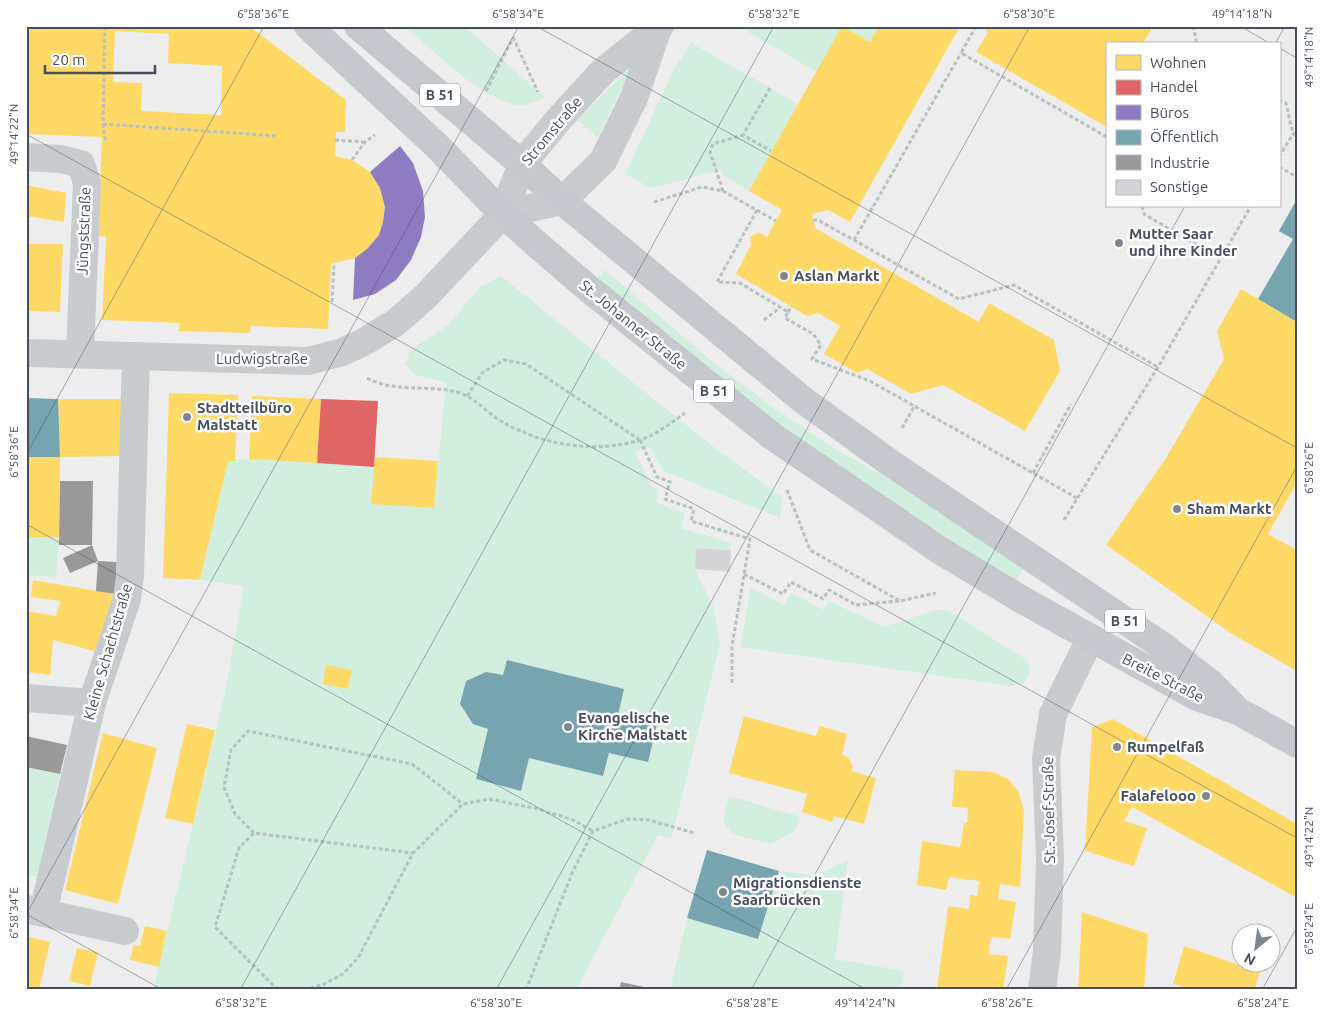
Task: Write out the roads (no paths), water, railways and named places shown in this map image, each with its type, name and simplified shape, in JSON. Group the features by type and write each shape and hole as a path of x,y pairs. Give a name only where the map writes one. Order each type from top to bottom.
{"main road":[{"name":"St. Johanner Straße","path":"308,26 437,146 503,214 588,289 772,436 941,551 1019,598"},
{"name":"B 51","path":"358,26 522,164 562,201"},
{"name":"Breite Straße","path":"562,201 803,400 889,462 1164,647 1209,682 1238,711"},
{"name":"Breite Straße","path":"1019,598 1197,697 1238,711 1297,744"},
{"path":"1090,639 1109,610"}],"street":[{"name":"Stromstraße","path":"503,214 522,164 559,119 603,71 659,29"},
{"name":"Stromstraße","path":"562,201 603,160 609,150 634,98 659,29"},
{"name":"Jüngststraße","path":"26,157 61,159 81,164 87,183 80,354"},
{"path":"503,214 562,201"},
{"name":"Ludwigstraße","path":"26,353 308,360 342,352 362,344 395,322 455,267 503,214"},
{"name":"Kleine Schachtstraße","path":"35,911 92,703 127,598 130,576 136,356"},
{"name":"St.-Josef-Straße","path":"1042,990 1047,952 1050,859 1046,758 1053,714 1090,639"},
{"path":"26,698 92,703"},
{"path":"35,911 124,931"}],"place":[{"name":"Mutter Saar und ihre Kinder","path":"1119,243"},
{"name":"Aslan Markt","path":"784,276"},
{"name":"Stadtteilbüro Malstatt","path":"187,417"},
{"name":"Sham Markt","path":"1177,509"},
{"name":"Evangelische Kirche Malstatt","path":"568,727"},
{"name":"Rumpelfaß","path":"1117,747"},
{"name":"Falafelooo","path":"1206,796"},
{"name":"Migrationsdienste Saarbrücken","path":"723,892"}]}
